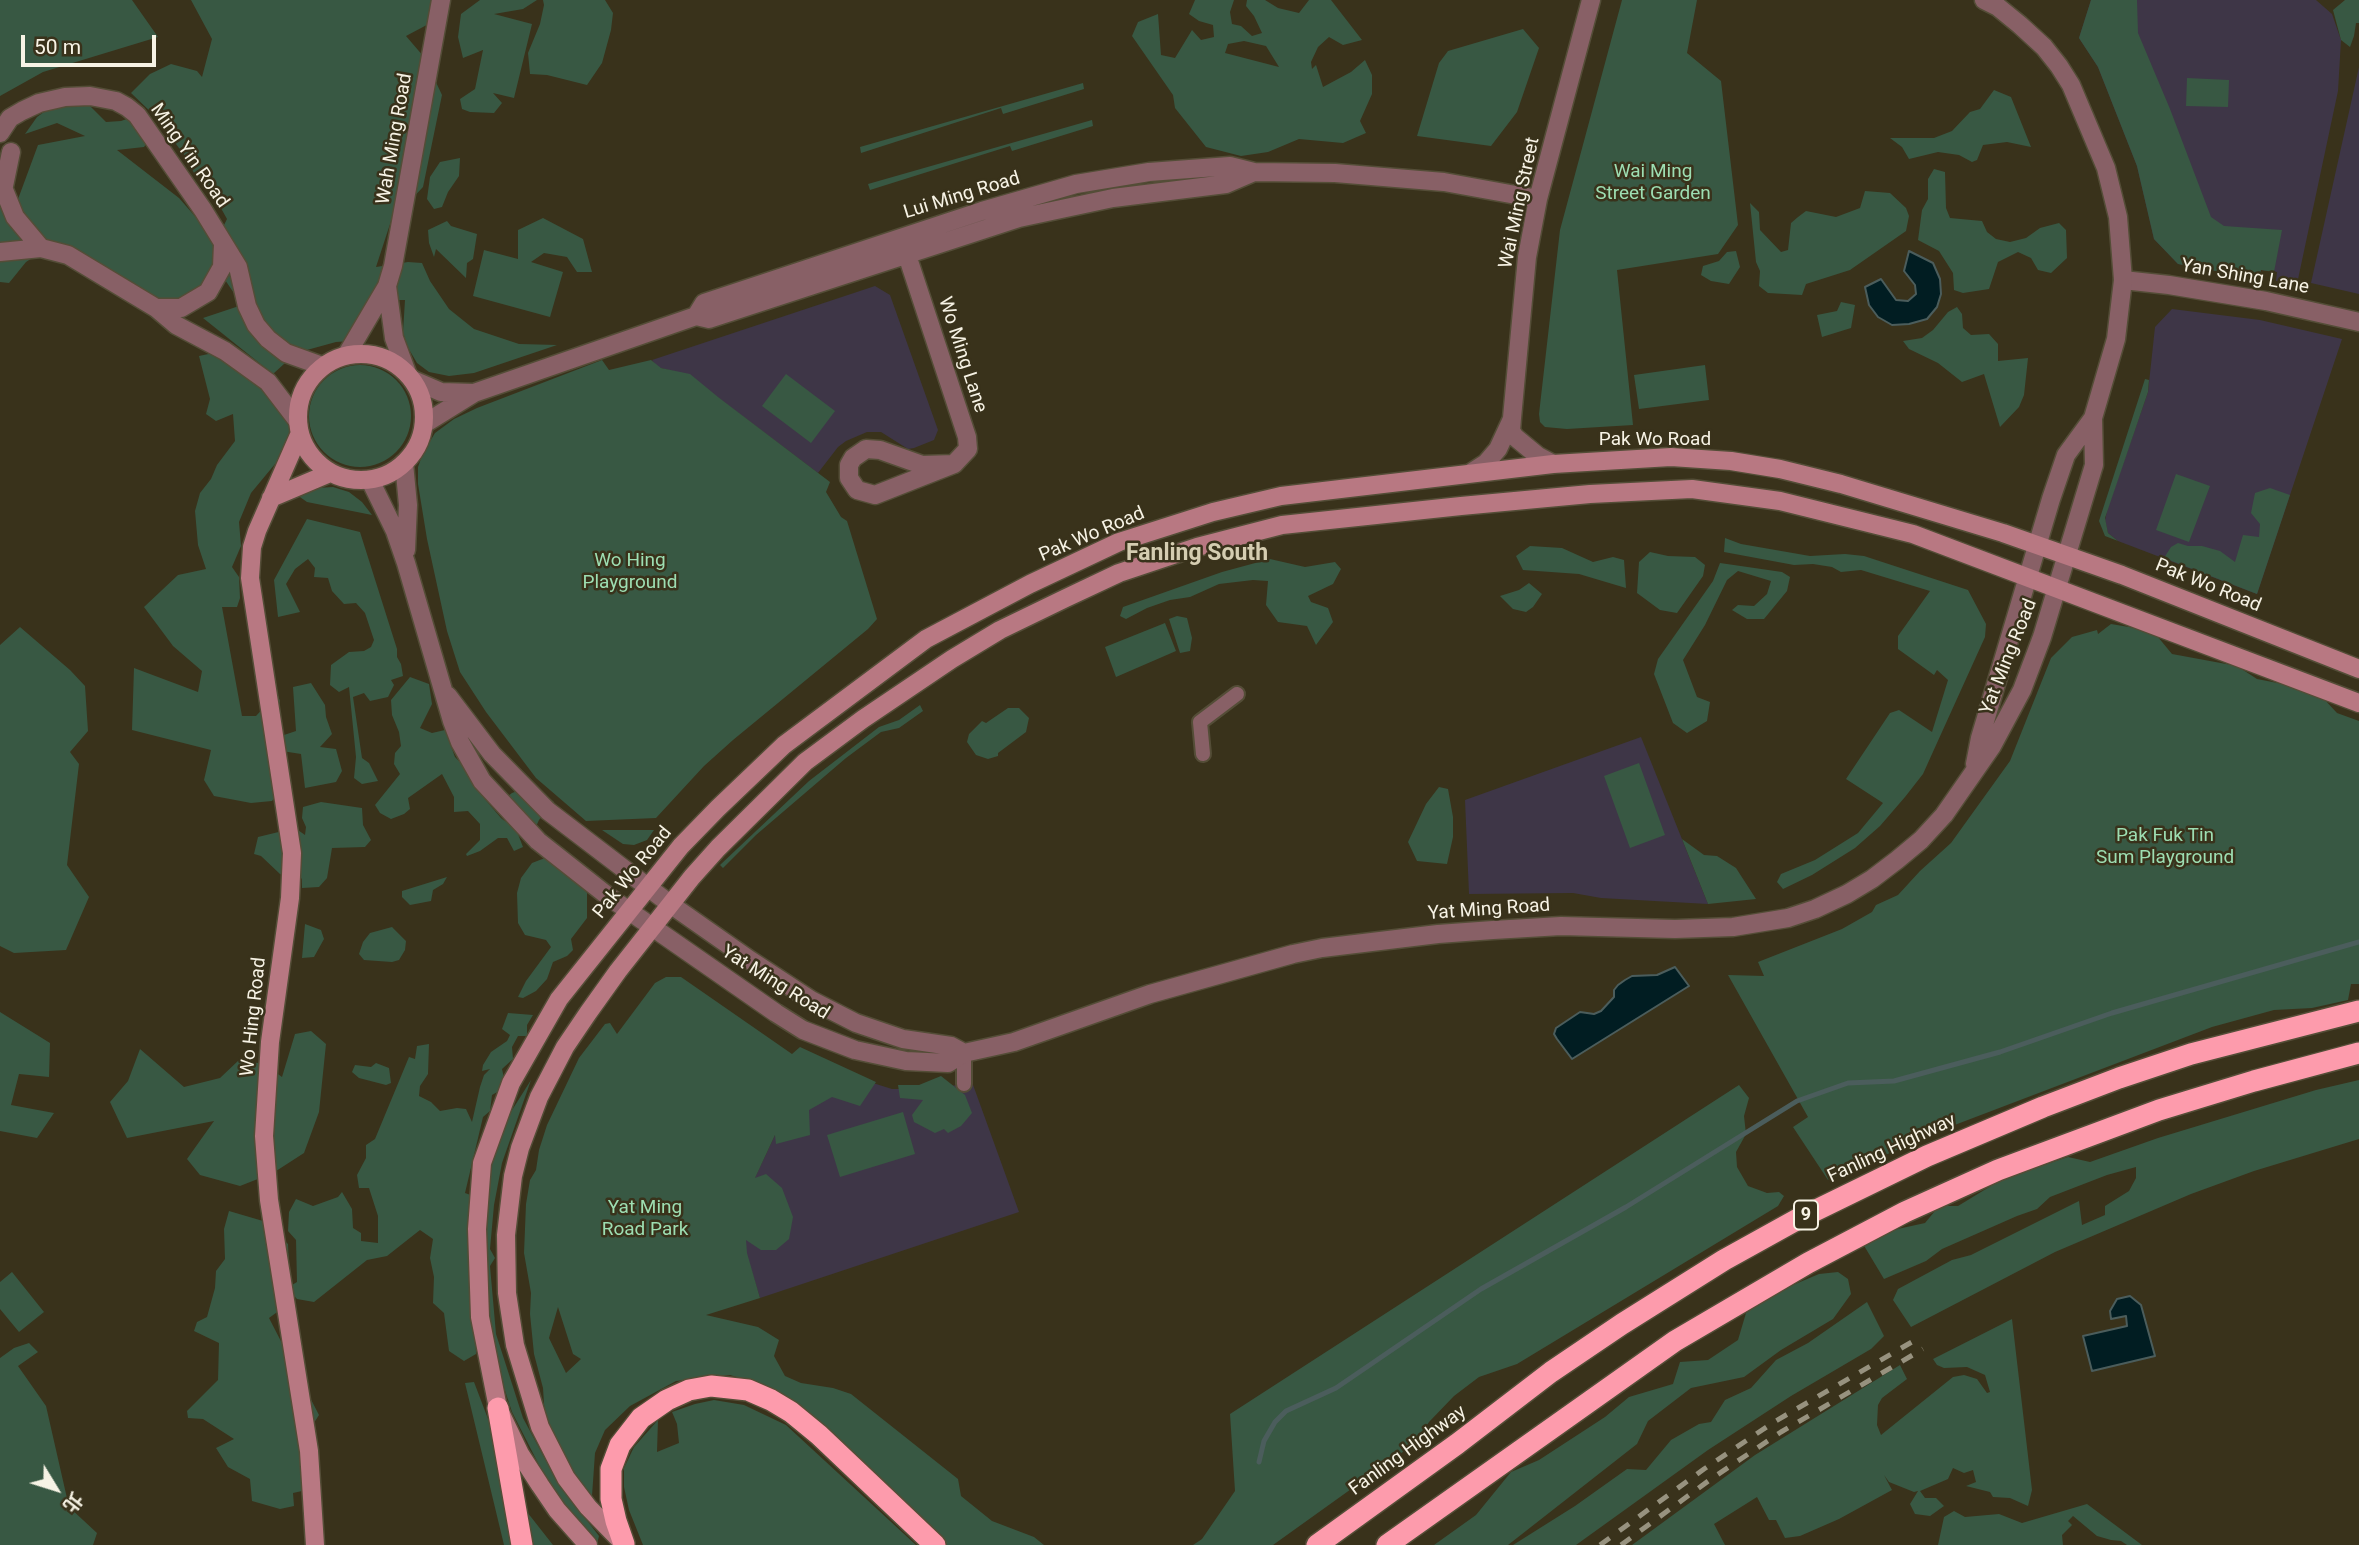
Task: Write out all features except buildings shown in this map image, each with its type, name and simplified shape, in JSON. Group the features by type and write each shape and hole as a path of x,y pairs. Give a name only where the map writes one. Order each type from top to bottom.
{"highway":[{"name":"Fanling Highway","path":"1317,1545 1551,1372 1724,1260 1798,1219 1927,1156 2119,1078 2191,1054 2359,1011"},
{"name":"9","path":"1387,1545 1675,1341 1808,1263 1905,1212 1998,1170 2159,1110 2359,1053"},
{"path":"624,1545 615,1521 611,1499 611,1469 620,1445 641,1418 667,1400 689,1390 711,1385 748,1390 791,1412 819,1435 935,1545"},
{"path":"498,1408 522,1545"}],"main road":[{"path":"360,353 386,358 410,376 423,402 424,424 415,450 404,463 388,474 356,481 330,473 314,461 303,445 298,428 302,397 312,377 322,366 347,354 360,353"},
{"name":"Wo Hing Road","path":"298,428 252,547 250,578 292,853 290,898 270,1042 264,1136 269,1200 309,1451 315,1545"},
{"name":"Pak Wo Road","path":"588,1545 557,1510 540,1485 520,1454 498,1408 479,1307 477,1229 482,1163 511,1083 559,999 629,910 681,846 784,745 926,639 1030,584 1119,542 1213,512 1281,496 1472,472 1671,457 1731,461 1780,469 1895,500 2067,554 2359,669"},
{"path":"271,498 330,473"},
{"path":"624,1545 576,1494 540,1427 514,1345 507,1293 506,1235 510,1196 520,1147 539,1097 565,1047 588,1013 670,904 718,848 805,762 863,719 1000,630 1119,573 1197,547 1282,525 1474,504 1692,489 1780,501 1913,534 2359,703"}],"street":[{"name":"Wah Ming Road","path":"347,354 387,286 393,266 441,0"},
{"name":"Wai Ming Street","path":"1472,472 1486,463 1499,449 1512,418 1527,257 1538,199 1591,0"},
{"path":"1984,0 1998,7 2044,47 2071,85 2106,168 2118,217 2123,280 2116,339 2093,418 2094,465 2067,554"},
{"name":"Ming Yin Road","path":"0,133 10,118 39,103 65,97 90,96 116,101 137,114 203,210 238,267 247,306 262,332 286,353 322,366"},
{"path":"11,152 2,183 15,217 41,248"},
{"name":"Lui Ming Road","path":"696,316 704,303 982,211 1076,184 1149,172 1230,166 1254,172 1335,173 1444,182 1538,199"},
{"name":"Lui Ming Road","path":"424,424 474,393 696,316 709,319 1019,218 1075,204 1154,191 1226,184 1254,172"},
{"path":"156,308 181,307 208,292 222,267 223,244"},
{"path":"0,252 41,248 68,255 156,308 176,325 225,351 268,382 298,428"},
{"name":"Wo Ming Lane","path":"907,255 967,437 968,449 954,464"},
{"name":"Yan Shing Lane","path":"2123,280 2266,302 2359,322"},
{"name":"Wah Ming Road","path":"387,286 394,338 410,376"},
{"name":"Lui Ming Road","path":"410,376 441,392 474,393"},
{"path":"1512,418 1511,431 1515,437 1538,456 1553,464"},
{"path":"2038,545 2066,455 2093,418"},
{"path":"866,449 880,450 922,465 954,464 875,495 857,490 850,482 848,471 853,458 866,449"},
{"path":"404,463 408,505 406,563"},
{"path":"370,480 406,563 460,742 482,781 537,841 584,879 652,927"},
{"name":"Yat Ming Road","path":"1975,768 1980,738 2038,545"},
{"name":"Yat Ming Road","path":"652,927 803,1030 879,1056 926,1063 948,1063 964,1053 1014,1042 1133,999 1322,948 1493,930 1561,926 1675,929 1733,927 1787,918 1815,909 1872,879 1921,840 1944,815 1992,746 2022,690 2058,589 2067,554"},
{"path":"444,690 492,754 548,811 648,887"},
{"path":"1203,754 1200,722 1237,694"},
{"name":"Yat Ming Road","path":"648,887 750,960 833,1013 877,1032 920,1043 951,1045 964,1053"},
{"path":"964,1053 964,1084"}],"shaded area":[{"path":"2091,0 2316,0 2332,14 2341,40 2338,91 2297,284 2276,281 2277,272 2261,270 2259,279 2178,264 2154,239 2137,166 2098,67 2079,38"},
{"path":"2359,67 2359,294 2311,283"},
{"path":"875,286 890,295 938,430 934,440 914,448 908,449 881,432 867,432 838,447 818,473 688,375 657,367 652,360"},
{"path":"2172,309 2260,320 2342,339 2257,594 2118,541 2108,533 2105,520 2108,507 2148,392 2155,327"},
{"path":"1641,737 1708,904 1601,898 1573,893 1469,894 1465,800"},
{"path":"809,1063 892,1089 936,1089 972,1082 1019,1212 760,1298 746,1253 742,1205"}],"green space":[{"path":"0,0 132,0 158,37 43,72 0,96"},
{"path":"191,0 441,0 438,19 406,36 424,57 442,95 423,187 391,221 376,267 408,262 422,263 430,281 449,309 474,329 519,344 557,345 474,373 449,376 429,372 417,363 407,346 403,332 405,300 384,300 351,341 336,342 296,353 273,374 203,318 242,305 221,274 192,302 157,300 57,242 26,262 9,283 0,282 0,201 14,210 38,145 85,136 57,123 25,134 37,117 55,104 90,106 106,122 121,121 141,114 158,129 144,147 117,150 179,198 207,230 224,225 227,219 212,192 200,176 194,173 185,156 155,116 131,93 150,74 171,64 197,71 202,77 212,39"},
{"path":"480,0 537,0 523,9 494,14 532,24 514,98 493,93 502,103 494,113 462,109 460,99 475,89 483,50 463,58 458,37 461,14"},
{"path":"543,0 605,0 613,13 602,63 587,85 547,75 530,74 528,53 540,24"},
{"path":"1195,0 1234,0 1230,12 1232,24 1241,26 1252,36 1262,33 1246,6 1247,0 1265,0 1278,8 1299,13 1309,0 1331,0 1362,40 1343,45 1329,37 1318,47 1311,62 1312,69 1316,65 1323,87 1351,72 1365,60 1372,75 1372,94 1360,121 1366,133 1343,143 1299,139 1268,152 1241,156 1206,147 1175,108 1173,95 1132,36 1138,22 1158,14 1161,55 1175,58 1192,30 1201,40 1214,37 1213,25 1199,21 1189,14","holes":["1244,41 1266,46 1279,67 1225,53 1228,44"]},
{"name":"Wai Ming Street Garden","path":"1622,0 1697,0 1687,53 1721,81 1738,225 1718,254 1617,270 1633,425 1567,429 1545,427 1540,422 1539,414 1560,230"},
{"path":"2091,0 2137,0 2138,33 2211,217 2224,226 2282,230 2274,272 2261,270 2259,279 2178,264 2154,239 2137,166 2098,67 2079,38"},
{"path":"2345,0 2359,0 2359,23 2356,23 2350,47 2341,40 2333,10"},
{"path":"1523,29 1539,48 1517,112 1491,146 1417,136 1439,63 1448,51"},
{"path":"2187,78 2229,80 2228,107 2186,106"},
{"path":"1083,83 1084,89 1003,114 1001,108 861,153 860,147"},
{"path":"1994,90 2011,97 2031,147 2007,142 1983,145 1977,160 1972,162 1959,155 1938,152 1909,159 1902,147 1890,138 1934,138 1952,131 1970,112 1980,109"},
{"path":"1092,120 1093,126 1012,151 1010,146 870,190 868,184"},
{"path":"460,158 459,176 442,207 434,209 427,199 430,177 440,162"},
{"path":"1934,169 1945,172 1946,208 1950,218 1982,221 1987,232 1996,239 2010,242 2026,238 2040,228 2059,223 2066,230 2067,258 2051,273 2038,270 2031,258 2018,252 1998,262 1989,289 1963,293 1954,290 1953,273 1939,251 1918,240 1922,210 1928,199 1928,179"},
{"path":"1865,191 1890,193 1906,208 1909,216 1906,231 1850,270 1806,284 1802,295 1768,293 1759,286 1760,271 1756,262 1750,203 1759,212 1760,230 1781,252 1788,250 1791,223 1806,211 1836,217 1860,208"},
{"path":"543,218 583,239 592,272 577,272 567,257 544,253 531,262 563,272 550,317 473,296 484,250 518,259 518,230"},
{"path":"447,221 451,226 477,234 473,259 467,263 466,278 436,249 434,257 429,243 428,230"},
{"path":"1736,251 1740,267 1729,284 1711,281 1701,275 1703,266 1719,261 1727,252"},
{"path":"1841,302 1855,305 1851,328 1822,337 1817,315 1837,311"},
{"path":"1957,307 1962,314 1963,328 1971,335 1989,334 1998,344 1998,361 2028,358 2024,395 2019,407 2000,427 1984,374 1962,382 1938,363 1909,349 1903,341 1922,338 1933,330 1948,312"},
{"path":"223,343 298,427 295,455 275,464 251,493 239,522 241,546 232,567 239,577 240,598 237,607 222,607 242,716 256,716 277,693 280,701 276,713 281,736 296,731 293,687 311,683 325,705 332,734 320,747 336,749 342,771 336,782 305,788 301,754 282,751 287,783 272,801 251,803 214,796 204,780 211,750 132,730 134,668 198,692 202,671 173,646 144,607 178,575 206,569 198,545 195,511 200,493 235,441 233,414 216,421 206,414 210,399 199,356 213,353"},
{"name":"Wo Hing Playground","path":"602,360 609,370 651,360 661,368 690,374 830,482 826,492 841,517 847,521 877,619 704,766 656,818 586,821 536,778 486,712 460,672 447,631 427,539 418,484 418,467 435,433 454,419"},
{"path":"360,365 380,368 403,387 408,396 411,416 408,436 389,459 380,464 360,467 340,464 317,445 312,436 309,416 312,396 331,373 340,368"},
{"path":"1705,365 1709,400 1639,409 1634,375"},
{"path":"786,374 835,411 811,443 762,406"},
{"path":"2145,379 2149,380 2148,392 2105,518 2108,533 2118,541 2105,536 2099,521"},
{"path":"2176,474 2210,486 2189,542 2156,530"},
{"path":"333,487 349,492 362,502 372,515 307,502 297,495 317,488"},
{"path":"2270,488 2290,495 2257,594 2164,558 2171,547 2178,543 2220,551 2235,562 2243,535 2259,537 2260,524 2251,513 2255,493"},
{"path":"307,519 360,532 397,649 403,676 391,680 394,685 388,697 370,701 364,693 353,697 362,758 369,763 378,781 362,784 354,778 356,757 349,687 339,692 330,685 331,665 349,652 364,651 371,647 374,640 365,613 356,603 344,604 332,591 328,578 314,577 315,568 308,559 295,569 286,584 300,612 278,617 274,580"},
{"path":"1725,538 1741,544 1810,556 1864,556 1968,590 1986,624 1985,637 1923,774 1880,826 1855,848 1812,875 1783,889 1777,882 1781,874 1815,860 1858,833 1883,803 1846,779 1890,713 1899,710 1932,732 1948,680 1937,670 1934,675 1898,649 1898,636 1930,591 1861,570 1841,572 1832,567 1794,565 1724,552"},
{"path":"1530,546 1562,548 1593,562 1613,557 1624,560 1626,588 1579,574 1523,570 1516,556"},
{"path":"1650,552 1695,557 1705,565 1703,576 1677,613 1660,610 1637,593 1639,562"},
{"path":"1270,559 1305,567 1335,562 1341,569 1333,584 1308,596 1311,602 1328,608 1333,622 1316,645 1307,626 1278,622 1266,605 1268,581 1219,584 1190,597 1147,608 1126,619 1120,616 1123,607 1222,572"},
{"path":"1720,563 1782,572 1790,577 1787,591 1764,619 1747,619 1732,610 1738,605 1754,606 1767,594 1771,581 1738,571 1727,580 1705,625 1683,660 1697,697 1710,702 1707,721 1687,733 1673,723 1654,674 1658,659 1713,581"},
{"path":"1529,583 1542,594 1526,612 1513,609 1500,596 1519,590"},
{"path":"1177,616 1187,618 1192,638 1190,651 1180,653 1169,619"},
{"path":"1165,623 1176,651 1116,677 1105,647"},
{"name":"Pak Fuk Tin Sum Playground","path":"2111,624 2153,631 2172,654 2237,666 2257,679 2293,686 2324,699 2337,713 2359,721 2359,984 2351,984 2348,1000 2312,1008 2274,1010 2212,1027 1952,1126 1828,1180 1793,1127 1808,1117 1728,975 1764,976 1758,962 1842,929 1872,912 1876,905 1898,895 1951,843 2010,761 2051,658 2072,637 2097,630 2098,634"},
{"path":"20,627 85,686 88,731 70,752 79,764 67,865 89,897 66,950 14,953 0,946 0,645"},
{"path":"410,677 429,684 432,704 420,728 432,733 445,730 455,757 467,769 484,798 501,818 506,822 495,806 512,793 533,785 554,802 539,820 529,842 518,834 523,847 514,851 507,838 498,838 480,851 467,856 480,840 480,824 468,811 454,812 454,797 442,774 408,798 410,809 404,814 391,819 380,813 375,805 400,774 394,764 395,753 401,746 392,715 391,700"},
{"path":"920,705 923,711 899,728 881,732 846,758 756,835 723,868 720,865 809,781 879,727 899,720"},
{"path":"1008,708 1019,708 1029,718 1026,732 998,753 998,756 988,759 976,755 967,742 969,734 982,721 986,723"},
{"path":"1639,763 1665,835 1630,848 1604,776"},
{"path":"1439,787 1448,789 1453,817 1453,837 1447,864 1417,861 1408,842 1426,804"},
{"path":"321,802 362,808 363,825 371,840 365,847 332,848 327,878 319,887 302,888 302,878 297,883 280,874 261,856 254,854 258,837 295,828 305,835 303,807"},
{"path":"602,830 654,830 647,840 634,845 623,844"},
{"path":"1682,839 1704,855 1717,856 1736,868 1756,899 1708,904"},
{"path":"553,857 576,878 587,893 587,918 571,939 573,950 553,962 547,979 536,991 523,998 518,997 526,981 551,947 546,940 525,935 518,923 517,893 521,878 532,863"},
{"path":"447,877 443,884 433,890 431,901 410,905 402,897 402,891"},
{"path":"305,924 321,930 324,939 314,957 302,958"},
{"path":"392,927 406,941 405,950 399,960 364,960 359,954 370,933"},
{"name":"Yat Ming Road Park","path":"666,977 681,977 792,1054 800,1047 876,1082 860,1106 832,1097 809,1110 810,1135 776,1144 775,1135 755,1178 766,1174 782,1188 793,1217 789,1239 776,1250 761,1250 746,1240 760,1298 706,1315 758,1327 779,1340 774,1356 785,1376 801,1383 851,1394 958,1479 961,1496 992,1521 1034,1537 1044,1545 947,1545 806,1411 760,1384 730,1375 676,1381 630,1406 605,1430 595,1453 592,1496 571,1469 545,1419 543,1388 534,1354 531,1293 524,1253 530,1180 536,1170 547,1125 579,1058 605,1024 610,1023 617,1034 655,983","holes":["558,1307 573,1354 581,1359 566,1373 549,1338"]},
{"path":"0,1012 50,1043 49,1077 19,1074 11,1105 54,1113 37,1138 0,1131"},
{"path":"508,1013 533,1015 527,1025 527,1036 518,1036 512,1047 513,1059 502,1069 504,1078 499,1091 492,1095 490,1111 483,1117 465,1193 482,1199 485,1205 502,1126 531,1080 502,1163 494,1205 490,1249 495,1258 490,1266 496,1334 523,1418 558,1483 599,1536 597,1544 557,1496 512,1412 475,1299 476,1354 464,1361 449,1351 444,1313 433,1303 434,1277 430,1258 433,1239 420,1230 387,1256 367,1260 314,1302 297,1299 287,1288 297,1282 296,1240 288,1231 289,1212 296,1199 313,1206 338,1197 342,1192 352,1209 353,1228 361,1233 361,1241 378,1243 378,1216 369,1188 359,1188 357,1175 366,1158 366,1145 375,1139 409,1057 415,1059 417,1046 429,1044 428,1074 420,1086 419,1096 440,1111 466,1109 472,1122 484,1075 490,1069 482,1071 483,1065 491,1052 507,1041 510,1035 502,1029"},
{"path":"311,1031 326,1044 319,1112 304,1153 273,1173 240,1186 200,1175 187,1159 214,1121 127,1138 110,1102 128,1081 140,1049 184,1087 220,1078 239,1060 264,1064 282,1077 295,1034"},
{"path":"376,1063 389,1068 391,1083 386,1085 359,1078 352,1072 355,1065 371,1067"},
{"path":"941,1076 965,1095 972,1113 961,1126 948,1133 944,1129 935,1133 914,1122 912,1115 923,1100 900,1098 898,1085 919,1085"},
{"path":"2359,1080 2359,1139 2254,1171 2191,1194 2055,1252 1911,1327 1893,1300 1898,1289 1952,1260 1971,1255 2079,1201 2082,1225 2105,1215 2105,1206 2129,1191 2136,1178 2136,1167 2050,1197 2037,1209 1942,1249 1926,1261 1884,1279 1863,1244 1893,1230 1925,1223 1939,1206 1958,1206 2004,1178 2068,1157 2090,1162 2158,1138 2316,1090"},
{"path":"1739,1085 1749,1098 1744,1116 1746,1134 1736,1152 1737,1167 1748,1186 1767,1193 1779,1192 1784,1196 1778,1206 1517,1364 1479,1377 1454,1396 1429,1422 1414,1444 1273,1545 1193,1545 1202,1539 1235,1491 1230,1414"},
{"path":"903,1112 915,1154 840,1177 827,1135"},
{"path":"229,1211 263,1221 288,1244 289,1267 275,1286 280,1310 269,1318 319,1415 303,1440 320,1487 293,1493 294,1506 280,1509 252,1501 250,1479 228,1467 216,1448 234,1439 203,1419 188,1418 187,1411 218,1380 219,1343 194,1331 197,1322 207,1317 215,1288 216,1271 225,1259 224,1229"},
{"path":"12,1272 44,1312 19,1332 0,1309 0,1282"},
{"path":"1838,1272 1848,1279 1851,1294 1833,1319 1781,1350 1744,1377 1691,1388 1648,1421 1637,1444 1508,1545 1434,1545 1476,1515 1511,1472 1539,1460 1605,1417 1629,1397 1673,1384 1680,1362 1708,1360 1738,1340 1746,1313 1767,1296 1819,1274"},
{"path":"1867,1302 1884,1336 1871,1349 1791,1396 1708,1450 1576,1545 1513,1545 1627,1469 1646,1470 1671,1440 1699,1424 1711,1422 1725,1400 1751,1388 1776,1360 1808,1343"},
{"path":"2012,1319 2032,1490 2028,1506 2010,1498 1993,1497 1990,1492 1966,1486 1976,1482 1973,1470 1964,1473 1953,1468 1948,1479 1920,1491 1925,1498 1936,1498 1944,1506 1930,1516 1915,1514 1910,1504 1918,1491 1914,1492 1889,1482 1884,1475 1892,1490 1839,1519 1800,1536 1785,1538 1776,1520 1769,1520 1757,1497 1714,1524 1725,1545 1632,1545 1755,1455 1900,1365 1907,1379 1882,1398 1878,1405 1877,1425 1881,1435 1953,1377 1964,1375 1977,1379 1987,1393 1990,1392 1985,1375 1967,1367 1944,1368 1937,1365 1933,1359"},
{"path":"29,1343 38,1352 18,1366 46,1406 69,1507 97,1533 93,1545 0,1545 0,1358 14,1348"},
{"path":"474,1382 520,1503 553,1545 504,1545 465,1383"},
{"path":"714,1400 744,1405 786,1425 916,1545 643,1545 629,1510 624,1487 624,1468 634,1447 658,1420 657,1452 679,1443 677,1424 672,1412"},
{"path":"2087,1504 2142,1545 2127,1545 2121,1541 2097,1536 2073,1516 2068,1521 2072,1525 2062,1535 2063,1545 1938,1545 1944,1517 1954,1511 1965,1517 1999,1514 2022,1523"}],"water":[{"path":"1909,251 1933,263 1940,279 1941,294 1937,307 1927,319 1892,325 1878,317 1869,305 1865,287 1881,279 1896,300 1908,301 1916,294 1915,285 1904,271"},
{"path":"1675,967 1689,986 1572,1059 1554,1034 1556,1028 1580,1012 1594,1014 1601,1011 1614,997 1614,990 1618,985 1632,976 1657,975"},
{"path":"2130,1296 2141,1305 2155,1356 2092,1371 2083,1336 2127,1326 2126,1316 2111,1319 2110,1311 2117,1299"}],"waterway":[{"path":"1259,1462 1264,1441 1275,1422 1286,1411 1336,1388 1481,1289 1626,1207 1797,1101 1848,1083 1894,1081 2000,1052 2112,1013 2359,942"}],"railway":[{"path":"1600,1545 1774,1422 1917,1339"},
{"path":"1621,1545 1781,1432 1923,1349"}],"district":[{"name":"Fanling South","path":"1197,554"}]}
